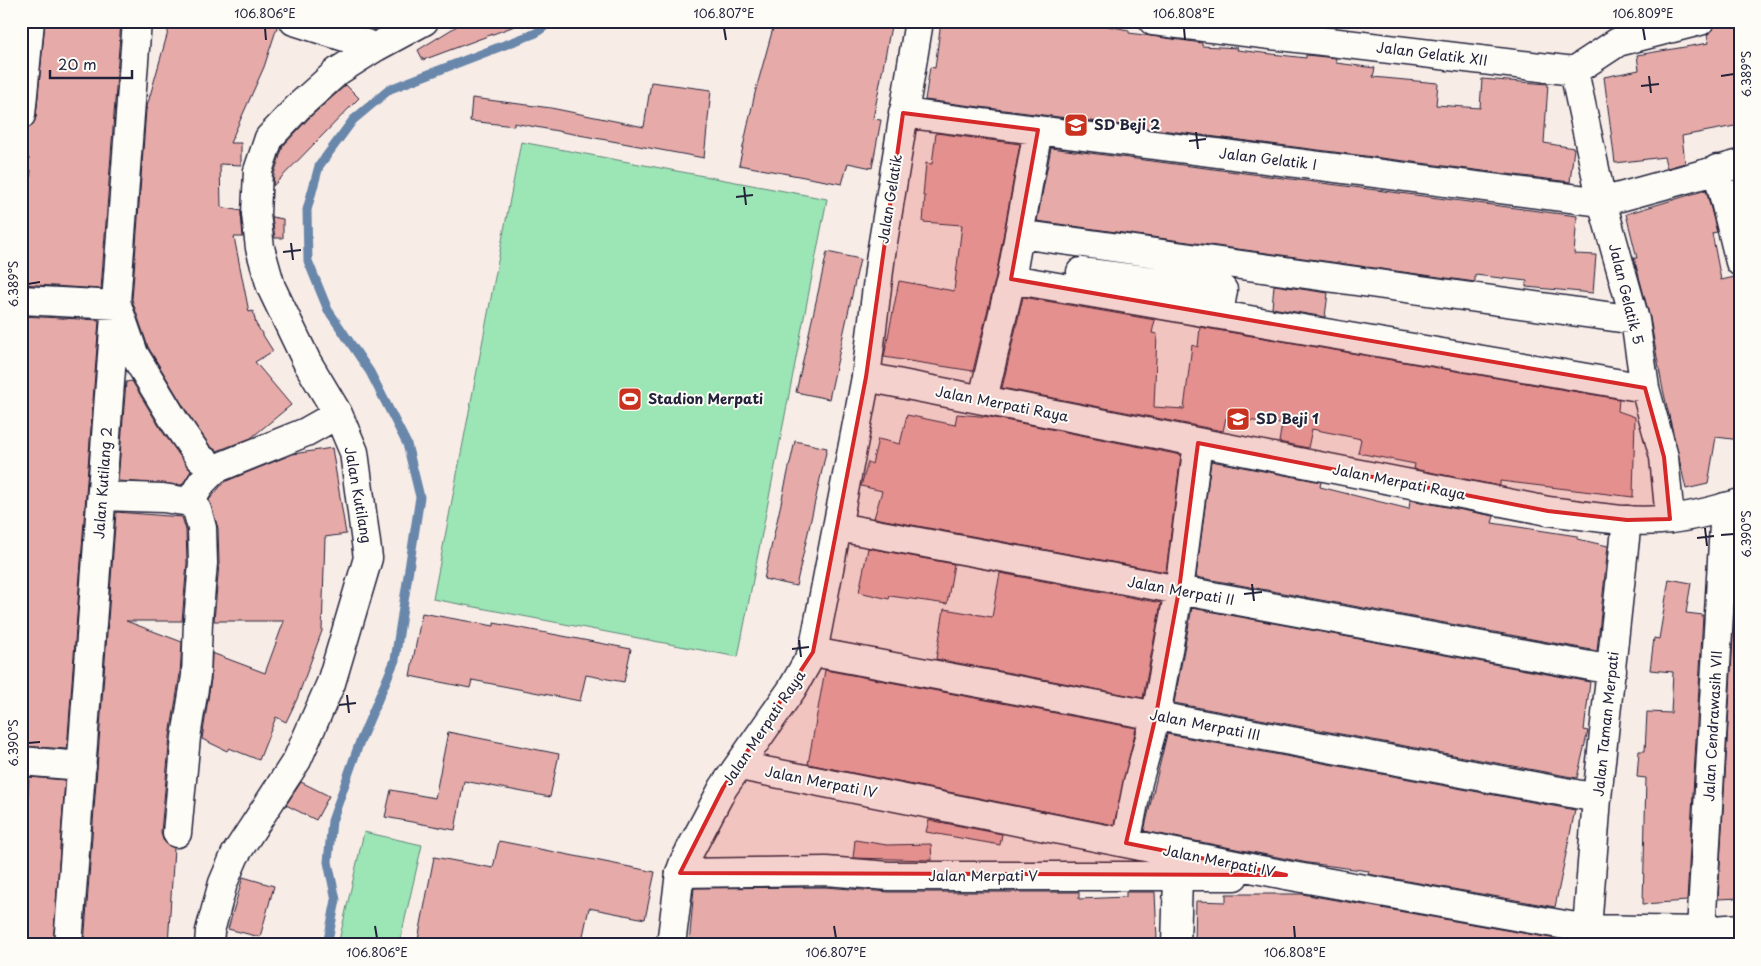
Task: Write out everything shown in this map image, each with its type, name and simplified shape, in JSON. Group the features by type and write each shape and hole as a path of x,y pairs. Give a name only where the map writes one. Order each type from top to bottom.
{"street":[{"path":"21,115 30,21"},
{"name":"Jalan Kutilang 2","path":"68,945 137,21"},
{"path":"294,21 376,47"},
{"name":"Jalan Kutilang","path":"209,945 210,931 223,883 235,855 297,760 331,683 368,558 354,452 338,414 307,362 271,287 260,248 256,214 258,171 269,138 338,71 376,47 424,21"},
{"name":"Jalan Gelatik","path":"866,377 881,254 919,21"},
{"name":"Jalan Gelatik XII","path":"1153,21 1574,71"},
{"path":"1574,71 1616,32 1700,21"},
{"name":"Jalan Gelatik 5","path":"1574,71 1602,202 1635,320 1645,388 1664,457 1670,519"},
{"name":"Jalan Gelatik I","path":"903,112 1602,202"},
{"path":"983,400 1011,279 1038,130"},
{"path":"1602,202 1728,166 1740,262"},
{"path":"1019,234 1635,320"},
{"path":"1081,272 1223,290 1219,314"},
{"path":"1011,279 1645,388"},
{"path":"21,300 117,305 134,354 164,405 199,457 216,469"},
{"name":"Jalan Merpati Raya","path":"671,945 680,874 723,788 792,689 813,652 866,377 1548,511 1627,520 1670,519 1733,505"},
{"path":"190,502 202,482 216,469 306,432 338,414"},
{"path":"1126,843 1138,782 1156,715 1179,590 1198,443"},
{"path":"102,496 164,498 190,502 197,510 202,528 203,563 196,676 186,738 177,833"},
{"name":"Jalan Cendrawasih VII","path":"1699,938 1733,505"},
{"name":"Jalan Taman Merpati","path":"1585,937 1597,798 1627,520"},
{"name":"Jalan Merpati II","path":"838,527 1612,670"},
{"name":"Jalan Merpati III","path":"813,652 1597,798"},
{"path":"21,762 82,766"},
{"name":"Jalan Merpati IV","path":"740,766 1585,937 1699,938 1740,928"},
{"name":"Jalan Merpati V","path":"680,874 826,871 889,876 1178,877 1286,875"},
{"path":"1176,945 1178,877"}],"highlighted area":[{"path":"903,113 1038,130 1011,279 1645,388 1664,457 1670,519 1627,520 1548,511 1198,443 1179,590 1156,715 1126,843 1286,875 680,873 723,788 813,652 866,377"}],"green space":[{"name":"Stadion Merpati","path":"521,142 827,199 738,657 433,599"},
{"path":"364,832 422,845 399,945 338,945"}],"building":[{"path":"45,21 121,21 101,289 21,284 21,253 23,253 31,170 28,170 29,158 21,157 21,130 33,124 36,117"},
{"path":"171,21 279,21 264,67 230,143 241,143 241,165 220,164 221,207 241,211 243,237 234,237 249,312 253,311 256,324 273,351 255,362 291,405 251,438 217,451 210,446 188,414 148,347 132,300 146,110"},
{"path":"465,21 520,21 520,24 423,60 418,50"},
{"path":"775,21 892,21 873,119 881,120 872,168 848,163 842,184 739,165 755,93"},
{"path":"941,21 1056,21 1097,24 1129,30 1129,33 1202,43 1202,46 1238,48 1237,50 1306,58 1306,55 1336,58 1336,63 1375,68 1373,77 1438,83 1436,105 1480,108 1482,79 1548,84 1544,143 1574,148 1570,182 925,100 930,67 935,68"},
{"path":"1736,23 1740,40 1740,125 1682,136 1685,163 1667,168 1664,157 1615,163 1604,77 1639,70 1637,55 1709,43 1707,35 1714,27"},
{"path":"651,82 711,90 704,158 514,123 514,126 470,121 472,98 551,108 644,127"},
{"path":"346,85 359,98 273,186 274,174 283,146 310,117"},
{"path":"936,133 1020,144 996,276 973,371 884,357 899,281 954,291 962,225 923,222 926,163 932,164"},
{"path":"1051,148 1577,216 1574,254 1596,255 1593,293 1526,287 1527,281 1475,275 1475,282 1037,221"},
{"path":"1706,190 1717,232 1712,233 1721,280 1735,277 1740,298 1740,340 1735,341 1740,377 1740,440 1716,437 1708,484 1686,489 1662,385 1650,318 1634,258 1637,258 1626,214"},
{"path":"272,217 283,219 283,238 275,238"},
{"path":"827,252 860,259 829,399 796,392"},
{"path":"1274,285 1328,293 1325,317 1272,308"},
{"path":"1023,297 1155,320 1152,333 1157,334 1154,407 1184,409 1192,345 1198,347 1200,327 1619,399 1618,411 1635,417 1633,497 1500,481 1500,486 1414,469 1415,464 1358,453 1361,439 1312,429 1308,448 1279,442 1282,424 1226,418 1223,431 1002,388"},
{"path":"21,316 99,320 67,749 21,746"},
{"path":"132,381 162,431 191,471 182,485 118,481 126,382"},
{"path":"957,414 990,417 1181,455 1166,572 874,518 882,491 861,486 868,462 872,464 878,439 900,444 907,415 955,425"},
{"path":"795,441 827,448 796,586 764,579"},
{"path":"332,448 346,534 325,537 322,631 297,699 286,722 276,717 259,760 229,748 227,751 202,739 211,679 212,653 265,673 284,621 214,621 219,564 218,528 209,500 224,482 293,454"},
{"path":"1211,461 1321,482 1320,487 1409,509 1410,500 1494,516 1492,523 1577,536 1577,539 1608,546 1597,651 1196,577"},
{"path":"116,512 182,517 186,530 187,563 182,621 126,621 182,642 180,674 170,736 161,832 163,840 174,848 168,945 84,945"},
{"path":"868,548 954,564 947,604 890,596 889,599 859,592"},
{"path":"1000,573 1161,603 1143,698 936,659 944,609 992,617"},
{"path":"1669,579 1691,583 1686,613 1703,615 1687,901 1643,904 1646,778 1637,777 1639,751 1645,751 1647,712 1671,713 1673,672 1650,670 1654,638 1659,639"},
{"path":"1192,608 1590,682 1584,730 1588,731 1577,778 1174,703"},
{"path":"422,613 494,626 494,623 631,649 624,682 586,675 580,701 472,680 470,688 410,676"},
{"path":"1734,620 1740,621 1740,898 1718,899"},
{"path":"825,670 1136,728 1114,825 808,764"},
{"path":"448,732 559,754 550,797 464,781 455,830 385,817 391,790 435,798"},
{"path":"1167,734 1575,810 1555,907 1368,874 1369,871 1308,863 1144,831"},
{"path":"29,777 65,780 53,945 21,945 26,853 21,852 21,840 23,813 27,813"},
{"path":"301,782 329,796 316,820 286,805"},
{"path":"929,820 1002,834 1000,845 926,832"},
{"path":"855,840 887,845 931,844 932,860 853,858"},
{"path":"499,841 655,872 645,919 589,908 581,945 417,945 434,857 493,868"},
{"path":"243,877 274,886 260,937 228,929"},
{"path":"825,887 889,892 1079,892 1079,899 1126,897 1126,892 1155,892 1157,939 1088,942 1088,945 689,945 694,888"},
{"path":"1226,894 1302,894 1568,941 1568,945 1327,945 1280,938 1280,943 1226,944 1195,941 1196,901 1226,902"}],"waterway":[{"path":"323,945 328,940 336,900 328,862 332,821 359,744 395,660 420,497 407,444 370,372 328,310 308,261 307,210 319,166 353,120 390,89 536,33 552,21"}],"place":[{"name":"SD Beji 2","path":"1076,125"},
{"name":"Stadion Merpati","path":"630,399"},
{"name":"SD Beji 1","path":"1238,419"}]}
